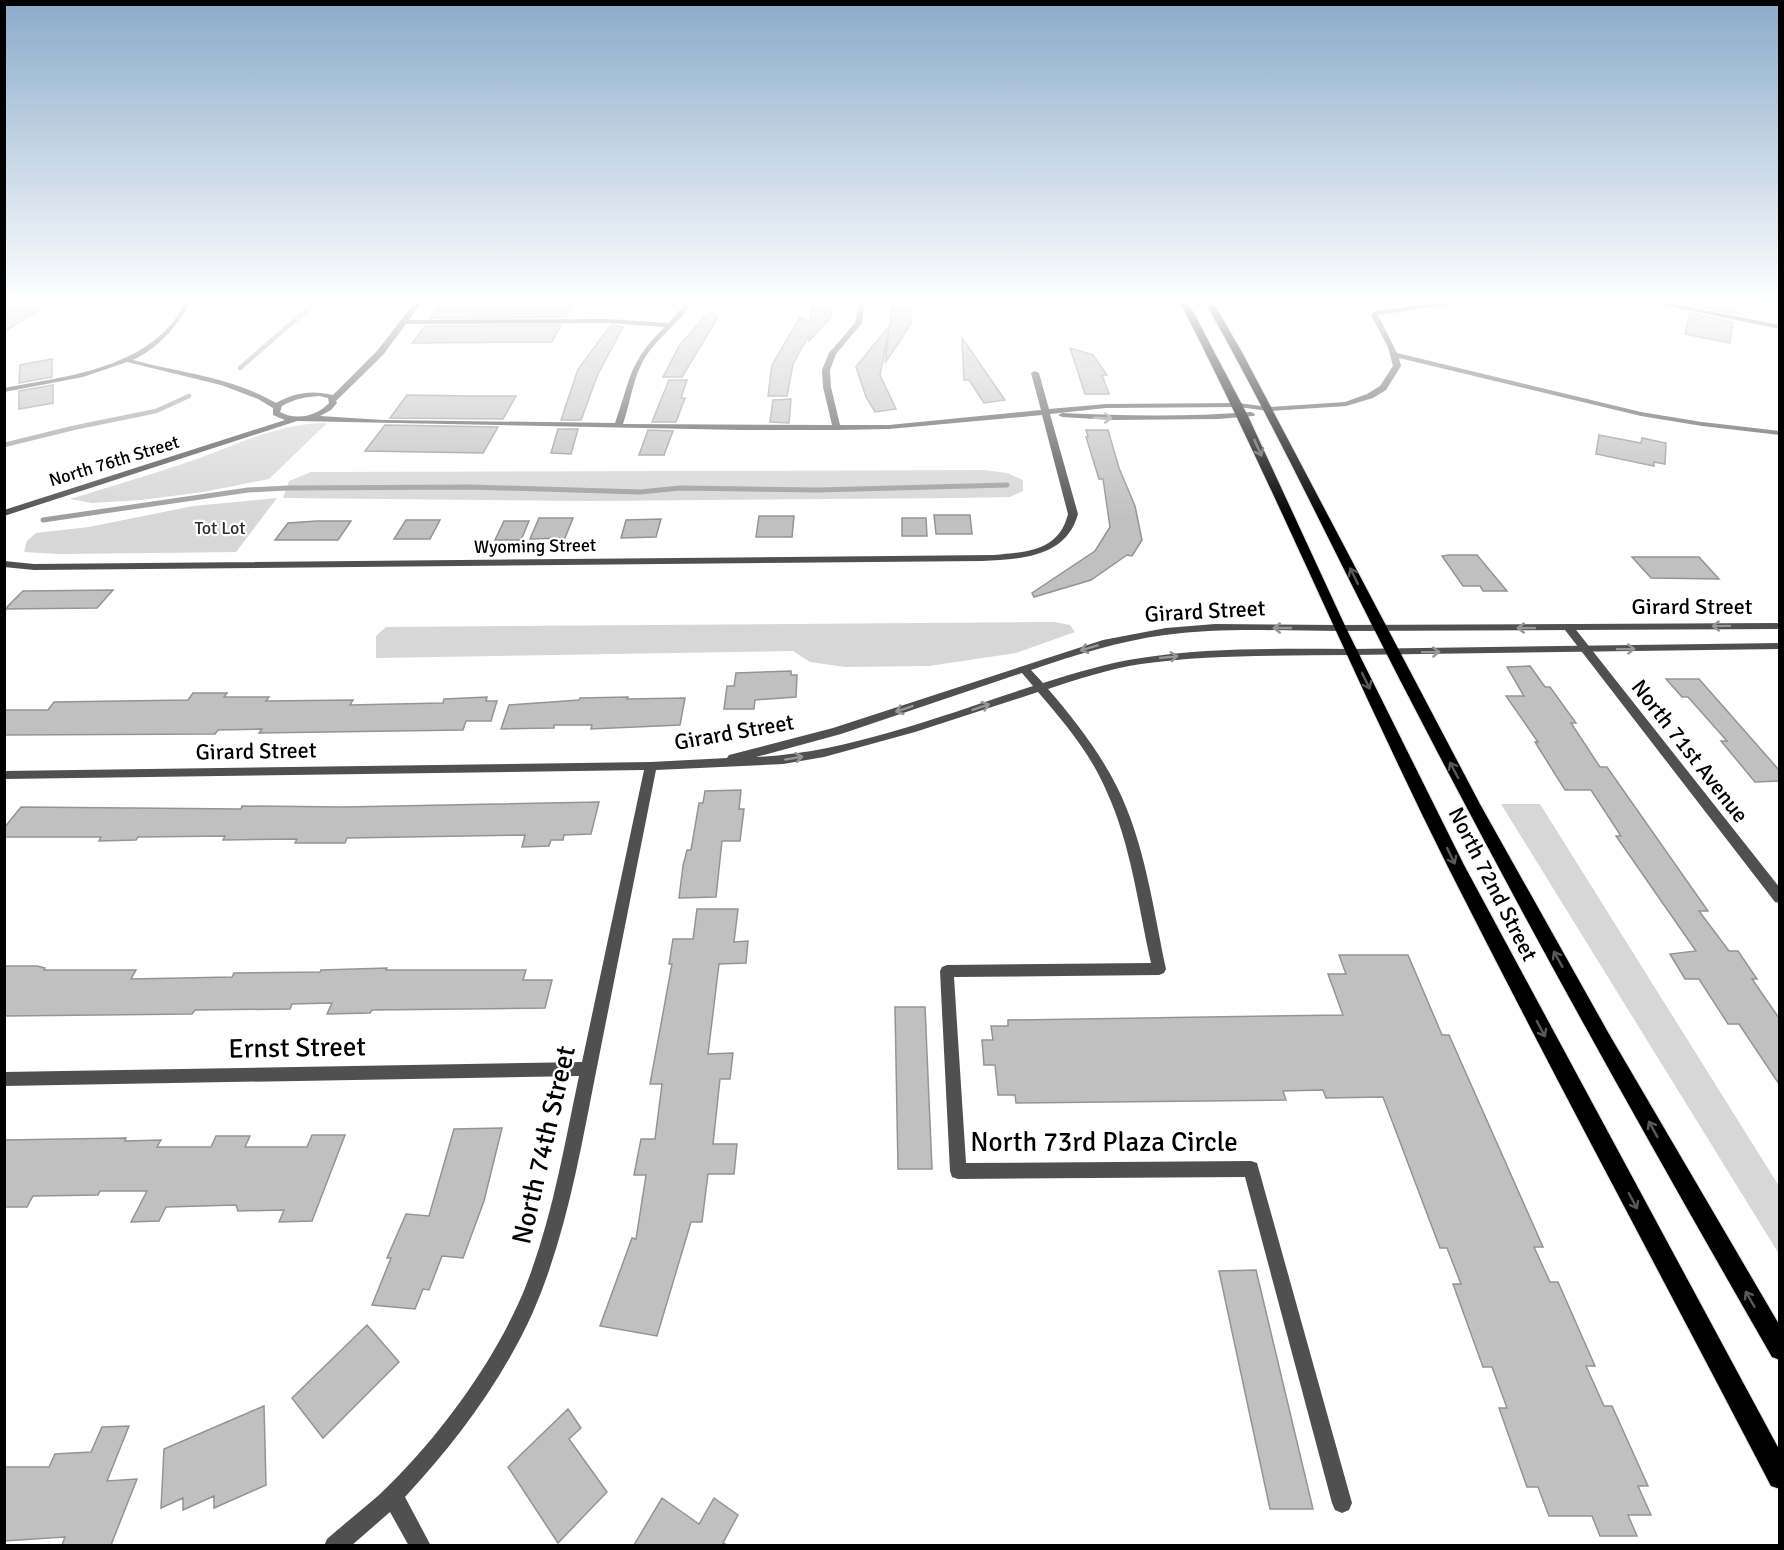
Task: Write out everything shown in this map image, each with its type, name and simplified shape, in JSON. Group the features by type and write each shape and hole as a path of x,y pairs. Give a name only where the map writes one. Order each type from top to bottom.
{"main road":[{"name":"North 72nd Street","path":"1222,374 1340,628 1451,856 1779,1478"},
{"name":"North 72nd Street","path":"1250,374 1504,864 1779,1349"}],"street":[{"path":"4,390 80,374"},
{"path":"182,374 269,400 287,418 383,422 836,428 907,426 1106,406 1238,405 1269,408 1328,406 1370,396 1383,388 1392,374"},
{"path":"234,388 276,395 299,396 331,387 354,374"},
{"path":"302,418 327,410 357,374"},
{"path":"618,425 634,374"},
{"path":"827,374 827,389 835,414 836,428"},
{"path":"1035,374 1045,413"},
{"path":"1476,374 1641,414 1779,433"},
{"path":"310,394 326,395 352,416 383,422"},
{"name":"North 76th Street","path":"233,440 260,425 284,401 299,396"},
{"path":"1045,413 1112,418 1243,416 1269,408"},
{"name":"Wyoming Street","path":"4,564 34,567 982,558 1034,552 1063,537 1072,524 1072,514 1045,413"},
{"name":"North 76th Street","path":"4,513 302,418"},
{"name":"Girard Street","path":"651,766 730,759 780,748 837,732 1106,642 1171,631 1235,628 1779,627"},
{"name":"North 71st Avenue","path":"1569,628 1779,898"},
{"name":"Girard Street","path":"4,775 752,763 824,753 911,729 1086,673 1154,659 1229,653 1779,646"},
{"name":"North 73rd Plaza Circle","path":"1024,669 1086,744 1120,807 1132,846 1159,969 947,971 958,1171 1251,1169 1342,1503"},
{"name":"North 74th Street","path":"334,1545 393,1495 456,1421 495,1362 526,1306 546,1253 564,1189 651,766"},
{"name":"Ernst Street","path":"4,1079 589,1069"},
{"path":"393,1495 421,1545"}],"green space":[{"path":"327,423 269,479 203,492 141,500 92,503 70,499 194,460 276,430"},
{"path":"984,470 1007,473 1023,480 1023,491 1010,497 959,498 590,501 283,498 289,481 311,472"},
{"name":"Tot Lot","path":"277,498 236,552 61,554 24,552 27,541 36,533 89,527 193,506"},
{"path":"1054,622 1070,625 1075,632 1016,653 929,666 845,667 810,662 793,651 376,658 376,636 386,627"},
{"path":"1501,804 1540,804 1779,1186 1779,1254"}],"building":[{"path":"19,374 52,374 52,377 19,383"},
{"path":"576,374 598,374 581,420 561,420"},
{"path":"664,374 684,374 682,377 663,377"},
{"path":"771,374 791,374 787,396 768,396"},
{"path":"858,374 880,374 896,409 875,412 866,397"},
{"path":"964,374 987,374 1005,400 984,403 969,380 964,380"},
{"path":"1079,374 1107,374 1102,375 1109,394 1085,394"},
{"path":"669,380 687,380 681,398 685,398 676,422 652,422"},
{"path":"53,385 53,403 19,409 19,391"},
{"path":"407,395 516,396 503,419 390,418"},
{"path":"791,399 789,423 770,422 773,400"},
{"path":"385,425 498,427 483,453 365,451"},
{"path":"558,429 578,429 571,454 551,453"},
{"path":"648,430 673,431 664,455 639,455"},
{"path":"1086,430 1108,430 1119,468 1135,506 1142,540 1132,556 1127,555 1091,580 1034,597 1032,593 1095,551 1110,527 1103,479 1099,479"},
{"path":"1599,435 1641,443 1642,438 1666,443 1665,464 1654,462 1654,466 1596,454"},
{"path":"934,515 970,515 972,534 936,534"},
{"path":"759,516 794,516 792,537 756,537"},
{"path":"539,518 573,518 565,538 530,539"},
{"path":"902,518 926,518 927,536 902,536"},
{"path":"661,519 656,537 621,538 626,520"},
{"path":"406,520 440,520 430,539 394,539"},
{"path":"351,521 338,540 275,540 288,523"},
{"path":"504,521 529,521 521,540 495,540"},
{"path":"1477,555 1507,591 1483,591 1480,586 1463,586 1442,556"},
{"path":"1632,557 1699,557 1719,579 1651,578"},
{"path":"113,590 97,608 5,609 23,591"},
{"path":"1530,666 1545,687 1550,687 1576,723 1571,723 1600,767 1607,767 1708,911 1699,911 1729,951 1738,951 1757,979 1752,979 1779,1018 1779,1084 1739,1024 1728,1024 1699,979 1685,979 1670,954 1696,951 1616,836 1621,836 1591,790 1565,790 1535,742 1538,742 1506,696 1524,696 1507,667"},
{"path":"791,671 791,675 797,675 796,697 755,700 754,709 724,709 727,686 734,686 736,673"},
{"path":"1666,679 1699,679 1779,770 1779,781 1755,782 1721,741 1727,741 1688,697 1682,697"},
{"path":"193,693 227,693 224,697 269,697 266,701 353,700 350,705 443,703 444,699 487,697 486,701 497,701 491,721 466,721 463,730 259,733 262,729 218,730 215,734 4,735 4,710 48,710 54,702 188,700"},
{"path":"628,697 627,699 685,698 680,725 591,729 592,725 554,725 554,728 501,729 509,705 579,700 580,698"},
{"path":"741,790 739,809 744,809 740,841 722,841 716,897 679,898 683,866 687,850 691,850 699,803 703,803 705,791"},
{"path":"599,802 591,834 564,835 563,840 551,840 549,846 522,847 525,835 347,838 345,843 295,843 297,839 223,840 225,836 138,837 136,840 99,841 101,837 4,837 4,828 21,807 241,809 242,806 344,807"},
{"path":"697,909 738,909 734,942 748,941 746,963 719,964 708,1054 733,1053 730,1079 720,1079 713,1144 737,1144 734,1174 708,1174 702,1222 691,1222 657,1336 600,1326 632,1238 636,1239 646,1175 634,1175 641,1139 655,1139 662,1084 650,1084 672,964 669,964 673,939 693,939"},
{"path":"1339,955 1408,955 1442,1035 1449,1035 1543,1247 1534,1247 1550,1282 1558,1282 1595,1366 1586,1366 1604,1406 1612,1406 1648,1486 1638,1486 1651,1515 1628,1515 1637,1536 1600,1536 1592,1516 1549,1516 1538,1487 1527,1487 1499,1408 1507,1408 1492,1367 1483,1367 1453,1284 1461,1284 1447,1248 1440,1248 1383,1097 1326,1098 1323,1090 1283,1091 1286,1100 1016,1103 1015,1095 998,1095 995,1065 984,1065 982,1040 993,1040 991,1026 1008,1026 1008,1020 1343,1015 1328,974 1346,974"},
{"path":"4,966 37,966 45,968 44,970 136,970 131,979 232,977 234,973 320,972 321,970 387,968 386,970 526,970 523,980 552,980 545,1008 372,1010 370,1013 327,1014 332,1003 292,1004 290,1009 195,1010 192,1014 4,1016"},
{"path":"895,1007 925,1007 932,1169 898,1169"},
{"path":"502,1128 484,1201 463,1258 442,1256 429,1290 423,1289 415,1309 372,1305 391,1258 387,1258 406,1214 429,1216 454,1129"},
{"path":"312,1135 345,1135 312,1221 279,1222 284,1210 238,1211 236,1205 166,1207 159,1221 131,1222 147,1191 100,1191 98,1195 33,1196 27,1207 4,1207 4,1140 126,1138 125,1141 161,1140 157,1147 211,1147 216,1136 250,1136 245,1147 307,1147"},
{"path":"1256,1270 1313,1509 1270,1509 1219,1271"},
{"path":"367,1325 399,1362 323,1438 292,1398"},
{"path":"264,1406 266,1485 214,1508 214,1496 183,1510 183,1498 161,1508 164,1449"},
{"path":"568,1409 581,1428 569,1439 607,1492 558,1543 508,1467"},
{"path":"129,1426 107,1481 137,1479 111,1545 62,1545 65,1537 4,1541 4,1467 49,1467 55,1454 91,1452 102,1427"},
{"path":"662,1498 699,1524 714,1498 738,1515 723,1543 727,1545 634,1545"}],"waterway":[{"path":"4,445 156,411 189,396"},
{"path":"43,520 248,490 288,488 472,487 640,492 680,488 818,490 1007,485"}]}
